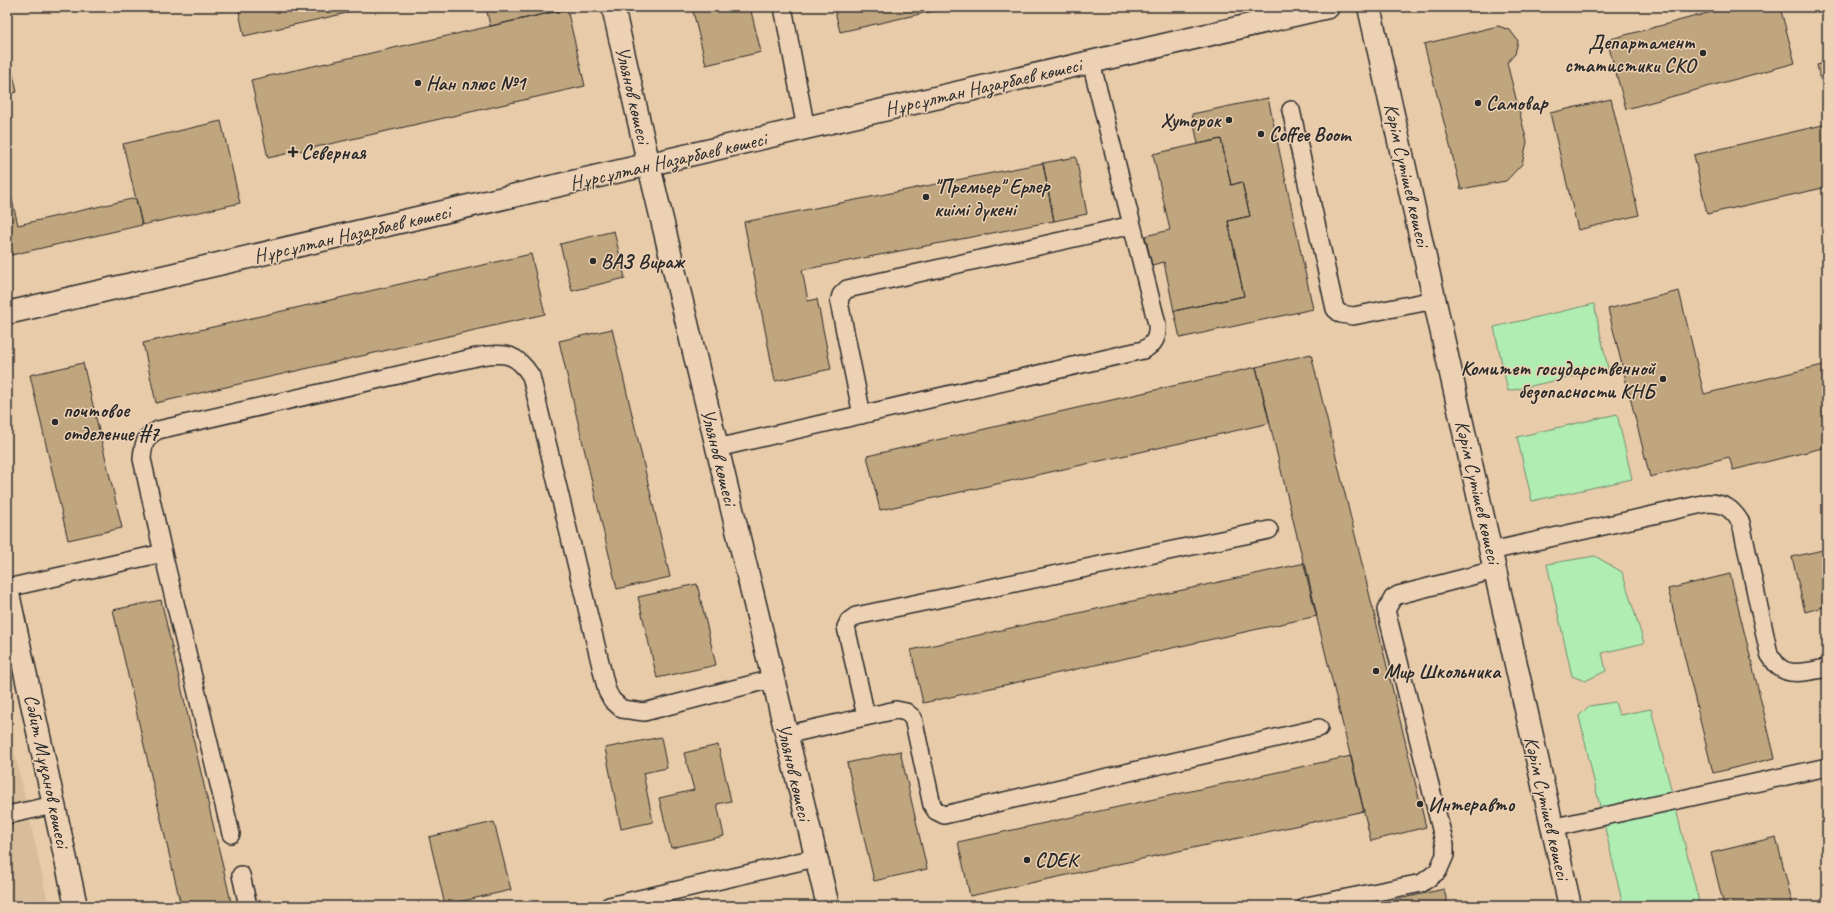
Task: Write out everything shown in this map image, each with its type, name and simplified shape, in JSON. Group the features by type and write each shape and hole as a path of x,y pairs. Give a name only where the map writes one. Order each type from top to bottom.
{"street":[{"name":"Ульянов көшесі","path":"613,7 648,166 785,735 828,906"},
{"name":"Нұрсұлтан Назарбаев көшесі","path":"7,313 648,166 1091,62 1259,15 1328,7"},
{"name":"Кәрім Сүтішев көшесі","path":"1369,7 1551,828 1570,906"},
{"name":"Сәбит Мұқанов көшесі","path":"7,589 76,906"}],"lane":[{"path":"783,7 806,129"},
{"path":"717,448 1135,352 1150,347 1156,340 1158,333 1157,324 1091,62"},
{"path":"1291,110 1335,309 1340,314 1353,316 1435,300"},
{"path":"862,415 839,302 841,294 847,289 1132,224"},
{"path":"231,834 142,459 143,444 148,435 158,430 480,356 496,353 511,356 523,364 531,376 607,691 612,700 622,708 644,712 772,679"},
{"path":"1306,906 1422,883 1438,871 1445,855 1445,845 1386,610 1393,598 1398,595 1493,561 1707,503 1717,503 1727,506 1735,513 1740,523 1769,654 1779,668 1793,672 1827,668"},
{"path":"866,716 846,627 849,621 856,616 1269,530"},
{"path":"7,589 164,553"},
{"path":"785,735 896,710 906,712 913,718 932,805 936,811 944,815 1319,728"},
{"path":"1551,828 1827,767"},
{"path":"7,815 54,806"},
{"path":"608,906 815,858"},
{"path":"241,875 248,906"}],"shaded area":[{"path":"7,718 49,906 7,906"}],"green space":[{"path":"1594,304 1608,369 1508,391 1494,327"},
{"path":"1617,414 1632,479 1532,501 1517,437"},
{"path":"1595,556 1622,572 1644,643 1602,653 1606,671 1585,681 1572,676 1547,564"},
{"path":"1615,702 1619,715 1651,709 1700,906 1623,906 1579,716 1589,706"}],"building":[{"path":"238,7 346,7 347,13 244,36"},
{"path":"486,7 567,7 567,9 490,26"},
{"path":"692,7 750,7 761,52 706,65"},
{"path":"834,7 951,7 840,32"},
{"path":"1730,7 1780,7 1795,63 1626,109 1607,40"},
{"name":"Нан плюс №1","path":"567,9 585,86 268,158 251,80"},
{"name":"Самовар","path":"1498,26 1510,30 1518,41 1515,54 1507,63 1527,142 1522,164 1506,181 1461,189 1424,44"},
{"path":"7,49 17,92 7,94"},
{"path":"1827,62 1827,106 1817,65"},
{"path":"1268,98 1313,309 1180,338 1174,311 1244,296 1228,221 1250,216 1242,182 1231,185 1221,139 1198,144 1192,114"},
{"path":"1611,99 1639,215 1578,230 1550,113"},
{"path":"221,121 240,203 142,225 123,144"},
{"path":"1827,124 1827,187 1707,214 1694,155"},
{"path":"1221,139 1231,185 1242,182 1250,216 1228,221 1244,296 1174,311 1164,262 1152,265 1145,236 1170,230 1153,154"},
{"path":"1076,157 1087,214 1054,221 1043,163"},
{"path":"1043,163 1054,221 802,270 808,301 817,299 831,369 775,381 744,222"},
{"path":"7,179 18,225 136,198 142,225 7,256"},
{"name":"ВАЗ Вираж","path":"614,231 625,278 572,291 560,244"},
{"path":"531,254 545,314 156,403 143,343"},
{"name":"Комитет государственной безопасности КНБ","path":"1679,291 1704,394 1827,364 1827,447 1733,470 1729,457 1650,477 1608,309"},
{"path":"612,329 670,577 617,589 559,341"},
{"path":"1311,354 1426,827 1371,841 1256,367"},
{"path":"83,363 122,528 68,540 30,375"},
{"path":"1256,367 1270,423 880,510 867,456"},
{"path":"1827,549 1827,606 1805,612 1792,557"},
{"path":"1305,563 1317,616 923,703 911,650"},
{"path":"1730,574 1775,758 1713,773 1668,589"},
{"path":"697,584 716,665 657,678 638,597"},
{"path":"161,600 232,906 181,906 113,610"},
{"path":"661,737 667,768 643,773 653,822 621,829 605,748"},
{"path":"718,745 731,801 717,804 724,836 671,848 659,798 694,790 684,753"},
{"path":"900,751 927,869 874,881 847,763"},
{"path":"1351,756 1364,811 970,896 958,842"},
{"path":"494,822 511,890 445,905 429,837"},
{"path":"1776,837 1793,906 1724,906 1711,853"},
{"path":"1444,889 1448,906 1372,905"}],"place":[{"name":"Департамент статистики СКО","path":"1703,53"},
{"name":"Нан плюс №1","path":"418,83"},
{"name":"Самовар","path":"1478,103"},
{"name":"Хуторок","path":"1229,120"},
{"name":"Coffee Boom","path":"1261,134"},
{"name":"Северная","path":"293,152"},
{"name":"\"Премьер\" Ерлер киімі дүкені","path":"926,197"},
{"name":"ВАЗ Вираж","path":"593,261"},
{"name":"Комитет государственной безопасности КНБ","path":"1663,379"},
{"name":"почтовое отделение #7","path":"55,422"},
{"name":"Мир Школьника","path":"1376,671"},
{"name":"Интеравто","path":"1420,804"},
{"name":"CDEK","path":"1027,860"}]}
